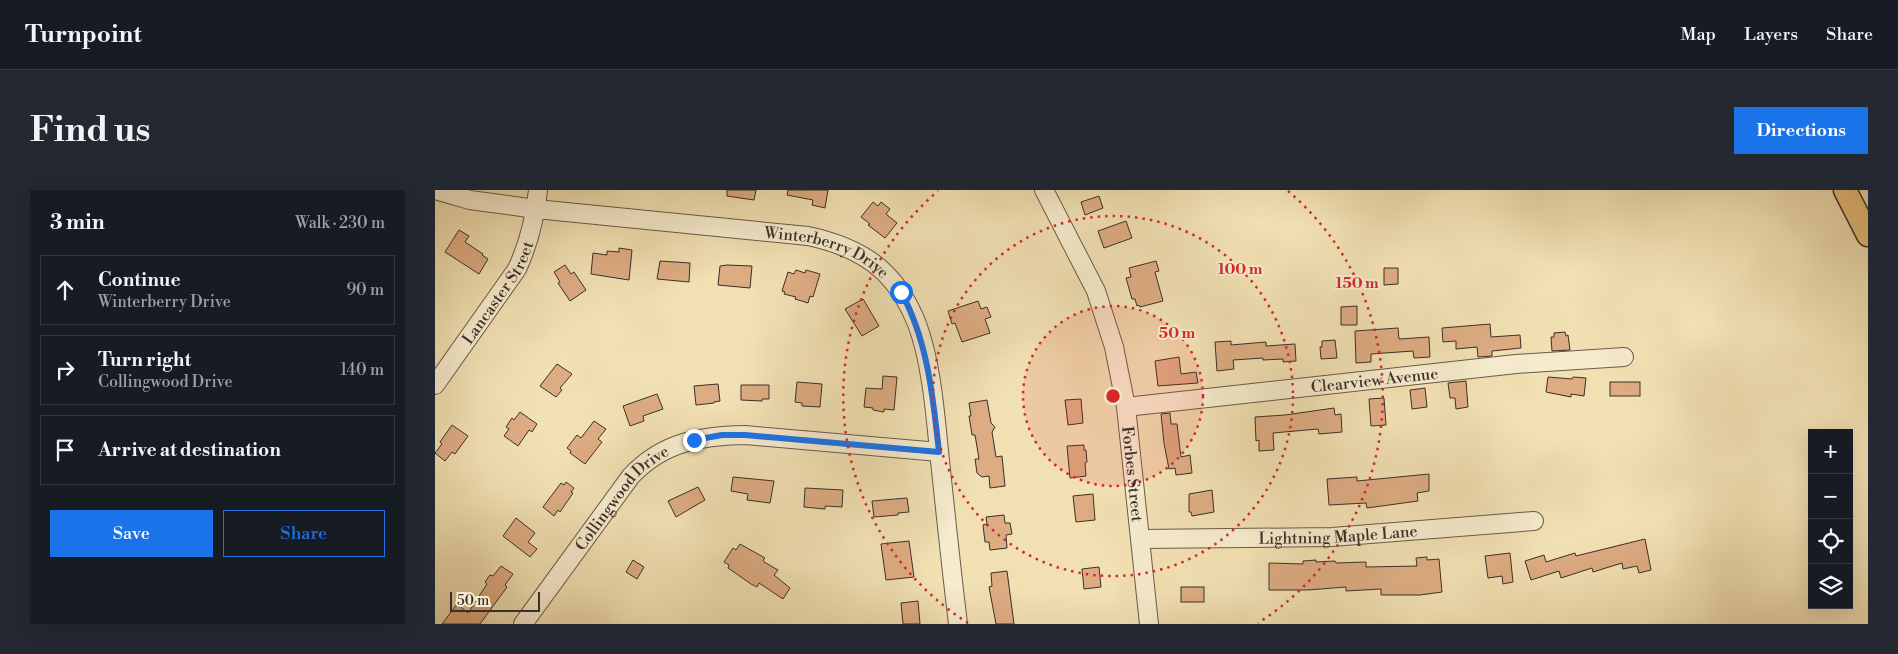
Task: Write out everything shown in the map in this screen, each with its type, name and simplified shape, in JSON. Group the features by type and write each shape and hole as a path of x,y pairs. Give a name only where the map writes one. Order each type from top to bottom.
{"main road":[{"path":"1845,190 1868,235"}],"street":[{"name":"Winterberry Drive","path":"435,190 470,200 536,209 808,236 846,247 864,256 886,274 901,292 917,325 929,380 958,624"},
{"name":"Lancaster Street","path":"435,385 517,269 526,249 536,209 538,190"},
{"name":"Forbes Street","path":"1045,190 1096,291 1107,321 1120,370 1126,407 1149,624"},
{"name":"Clearview Avenue","path":"1126,407 1516,364 1624,357"},
{"name":"Collingwood Drive","path":"523,624 631,476 643,464 668,448 694,440 722,435 745,435 939,452"},
{"name":"Lightning Maple Lane","path":"1140,539 1332,537 1534,521"}],"building":[{"path":"727,190 756,190 754,200 727,196"},
{"path":"788,190 828,190 825,208 812,205 813,200 787,195"},
{"path":"1099,196 1103,208 1085,215 1081,202"},
{"path":"873,202 878,206 881,202 890,209 886,214 897,223 885,238 861,217"},
{"path":"1126,221 1132,238 1104,248 1098,231"},
{"path":"459,230 469,236 465,242 488,259 479,274 445,252"},
{"path":"619,248 632,250 629,280 591,274 593,253 607,255 607,251 619,252"},
{"path":"660,261 690,263 689,282 657,279"},
{"path":"1156,261 1159,271 1155,272 1163,301 1140,307 1139,305 1137,306 1135,299 1132,299 1126,278 1131,277 1129,268"},
{"path":"565,265 571,274 574,272 586,290 570,301 558,283 560,282 554,272"},
{"path":"720,266 752,266 750,288 718,285"},
{"path":"1384,268 1398,268 1398,284 1384,285"},
{"path":"796,270 805,273 806,270 820,274 813,297 810,296 808,303 784,294 785,292 782,291 788,272 794,274"},
{"path":"863,299 879,326 862,336 845,309"},
{"path":"978,301 981,309 987,307 991,317 985,319 990,333 962,342 955,323 952,324 948,311"},
{"path":"1357,306 1357,325 1341,325 1341,307"},
{"path":"1490,324 1491,337 1520,335 1521,348 1492,351 1492,356 1478,357 1477,347 1456,349 1456,341 1443,342 1442,328"},
{"path":"1398,328 1399,339 1429,337 1430,357 1414,358 1413,351 1371,354 1371,362 1356,363 1355,331"},
{"path":"1565,332 1566,336 1568,335 1570,350 1552,351 1551,337 1554,337 1554,333"},
{"path":"1335,340 1337,358 1321,359 1320,347 1322,347 1322,341"},
{"path":"1231,341 1231,345 1266,342 1266,346 1295,344 1296,361 1283,362 1283,359 1263,360 1263,358 1233,360 1234,369 1217,371 1215,342"},
{"path":"1179,357 1181,374 1196,372 1198,383 1158,386 1155,361"},
{"path":"557,364 572,374 560,388 562,390 556,397 540,386"},
{"path":"883,376 897,377 894,410 884,409 884,412 864,407 866,388 882,389"},
{"path":"1548,377 1586,378 1584,396 1571,394 1571,397 1546,392"},
{"path":"1466,381 1468,407 1456,409 1455,398 1450,398 1448,383"},
{"path":"797,382 822,384 820,407 802,406 802,403 795,402"},
{"path":"1610,382 1640,382 1640,396 1610,396"},
{"path":"718,384 720,401 696,405 694,386"},
{"path":"741,385 769,385 769,399 762,399 762,401 741,400"},
{"path":"1425,388 1427,407 1412,409 1410,390"},
{"path":"657,394 663,409 643,416 644,421 630,426 623,406"},
{"path":"1384,398 1386,425 1371,426 1369,399"},
{"path":"1081,399 1083,423 1068,425 1065,400"},
{"path":"987,400 991,423 995,427 992,432 996,457 1002,456 1005,486 990,488 989,476 982,477 977,473 975,459 979,459 975,435 972,435 969,416 971,416 969,403"},
{"path":"1334,408 1335,415 1341,414 1342,432 1319,434 1318,429 1273,433 1274,450 1259,451 1259,440 1256,441 1255,417"},
{"path":"520,412 537,424 532,432 529,430 518,446 504,436 509,429 506,427 512,418 514,420"},
{"path":"1170,413 1171,424 1177,424 1181,457 1190,455 1192,473 1176,475 1175,468 1169,469 1161,414"},
{"path":"594,421 606,429 598,439 602,442 585,464 570,453 571,451 567,448 577,435 581,438"},
{"path":"452,425 468,436 455,454 452,452 445,461 435,453"},
{"path":"1084,445 1087,462 1085,463 1086,476 1070,478 1067,446"},
{"path":"1429,474 1429,491 1417,493 1418,501 1367,508 1366,503 1329,505 1327,479 1357,477 1357,481"},
{"path":"733,477 774,481 770,503 747,500 748,494 731,491"},
{"path":"566,482 574,488 571,492 573,493 560,512 558,510 554,516 543,507 561,483 564,485"},
{"path":"698,487 705,500 676,517 668,501"},
{"path":"805,488 843,490 842,507 825,506 825,509 804,507"},
{"path":"1212,490 1214,512 1192,516 1191,512 1189,512 1189,494"},
{"path":"1093,494 1095,520 1076,522 1073,496"},
{"path":"907,498 909,512 874,517 872,501"},
{"path":"1004,515 1005,523 1010,523 1012,534 1006,535 1007,548 990,550 989,542 985,542 983,525 987,524 986,517"},
{"path":"516,518 535,533 528,542 537,549 530,557 503,536"},
{"path":"1645,539 1651,570 1639,573 1637,566 1623,569 1622,563 1593,572 1592,568 1561,578 1559,571 1531,580 1525,561 1544,555 1546,562 1575,553 1576,556"},
{"path":"909,541 914,577 886,580 881,544"},
{"path":"740,544 765,558 764,562 778,570 774,575 790,588 783,599 759,583 757,587 751,584 728,568 729,565 724,562 733,548 736,550"},
{"path":"1510,553 1513,582 1503,584 1502,576 1488,578 1485,556"},
{"path":"1427,557 1427,560 1439,559 1442,592 1420,595 1381,595 1381,589 1346,591 1346,587 1308,590 1269,590 1269,563 1303,564 1303,561 1316,560 1316,562 1335,561 1336,563 1366,562 1366,567 1417,566 1416,558"},
{"path":"633,560 644,567 637,579 626,572"},
{"path":"501,566 513,574 505,585 507,587 480,624 442,624 457,604 468,613 487,584 485,582"},
{"path":"1099,567 1101,587 1084,589 1082,569"},
{"path":"1007,571 1014,624 996,624 989,587 992,586 991,573"},
{"path":"1181,587 1204,587 1204,602 1181,602"},
{"path":"918,601 920,624 903,624 901,603"}],"route":[{"path":"694,440 722,435 745,435 939,452 922,340 911,310 901,292"}]}
